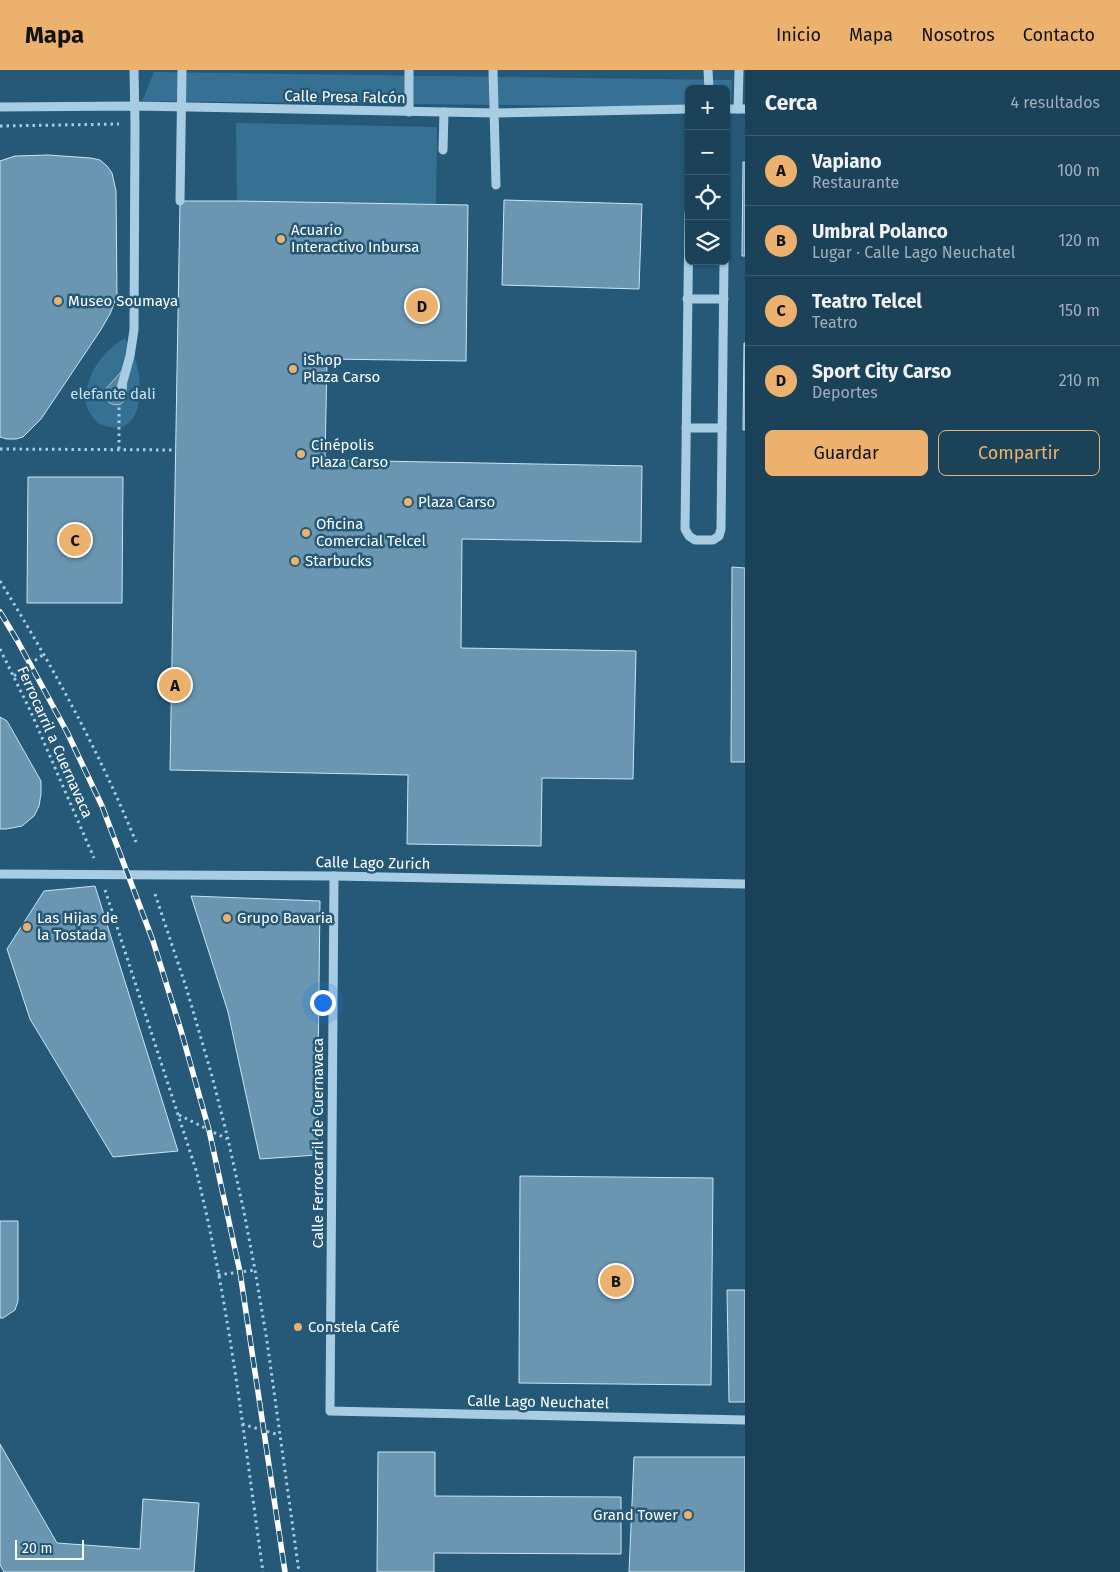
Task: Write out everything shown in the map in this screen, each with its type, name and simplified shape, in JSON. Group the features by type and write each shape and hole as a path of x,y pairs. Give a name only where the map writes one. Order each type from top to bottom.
{"street":[{"path":"120,392 130,356 134,330 134,70"},
{"path":"180,201 182,70"},
{"path":"409,70 409,112"},
{"path":"493,70 496,185"},
{"path":"708,70 708,85"},
{"path":"739,70 742,109"},
{"name":"Calle Presa Falcón","path":"0,107 135,106 494,113 685,109"},
{"path":"443,150 444,112"},
{"path":"689,220 685,529 689,536 695,540 713,540 719,536 721,529 724,265"},
{"path":"687,299 724,299"},
{"path":"686,428 722,428"},
{"name":"Calle Lago Zurich","path":"0,874 334,876 745,884"},
{"name":"Calle Ferrocarril de Cuernavaca","path":"330,1411 334,876"},
{"name":"Calle Lago Neuchatel","path":"330,1411 745,1420"}],"path":[{"path":"0,126 135,124"},
{"path":"119,449 120,392"},
{"path":"0,449 176,450"},
{"path":"0,581 76,712 136,842"},
{"name":"Ferrocarril a Cuernavaca","path":"0,649 14,676 88,844"},
{"path":"14,676 44,654"},
{"path":"106,893 196,1170 205,1207 242,1424 262,1572"},
{"path":"155,894 204,1049 228,1139 255,1270 267,1341 299,1572"},
{"path":"178,1115 228,1139"},
{"path":"218,1275 255,1270"},
{"path":"242,1424 279,1435"}],"green space":[{"path":"154,72 732,80 731,108 730,85 685,85 685,107 142,101"},
{"path":"236,123 437,127 436,205 237,201"},
{"name":"elefante dali","path":"125,338 133,354 139,375 140,395 138,405 131,421 124,426 107,426 98,423 92,416 85,403 85,395 90,377 97,364 112,347"}],"shaded area":[{"name":"elefante dali","path":"127,365 126,399 121,404 112,404 105,398 106,389"}],"building":[{"name":"Museo Soumaya","path":"48,155 100,160 112,173 116,191 117,296 110,314 100,331 41,419 23,437 7,439 0,437 0,161 15,156"},
{"path":"743,162 745,162 745,256 742,256"},
{"path":"504,200 642,204 639,289 502,285"},
{"name":"Plaza Carso","path":"180,201 468,205 466,361 327,359 325,460 642,466 641,542 462,539 461,648 636,651 633,779 542,778 541,846 407,844 408,775 170,770"},
{"path":"744,343 745,430 743,430"},
{"path":"28,477 123,477 122,603 27,603"},
{"path":"732,567 745,568 745,762 731,762"},
{"path":"0,717 7,721 41,781 39,806 34,816 22,826 6,829 0,829"},
{"path":"95,886 178,1151 113,1157 30,1019 7,949 44,891"},
{"path":"191,896 320,901 317,1155 260,1159 228,1012"},
{"path":"520,1176 713,1178 711,1385 519,1383"},
{"path":"0,1221 18,1221 18,1301 15,1310 3,1318 0,1318"},
{"path":"727,1290 745,1290 745,1402 729,1402"},
{"path":"0,1444 57,1543 140,1549 143,1499 199,1503 194,1572 4,1572 0,1565"},
{"path":"378,1452 435,1452 435,1496 621,1497 621,1554 434,1553 434,1572 377,1572"},
{"name":"Grand Tower","path":"634,1457 745,1457 745,1572 629,1572"}],"railway":[{"path":"0,612 67,732 102,806 153,941 182,1034 209,1130 240,1272 285,1572"}],"place":[{"name":"Acuario Interactivo Inbursa","path":"281,239"},
{"name":"Museo Soumaya","path":"58,301"},
{"name":"Sport City Carso","path":"422,306"},
{"name":"iShop Plaza Carso","path":"293,369"},
{"name":"Cinépolis Plaza Carso","path":"301,454"},
{"name":"Plaza Carso","path":"408,502"},
{"name":"Oficina Comercial Telcel","path":"306,533"},
{"name":"Teatro Telcel","path":"75,540"},
{"name":"Starbucks","path":"295,561"},
{"name":"Vapiano","path":"175,685"},
{"name":"Grupo Bavaria","path":"227,918"},
{"name":"Las Hijas de la Tostada","path":"27,927"},
{"name":"Umbral Polanco","path":"616,1281"},
{"name":"Constela Café","path":"298,1327"},
{"name":"Grand Tower","path":"688,1515"}]}
